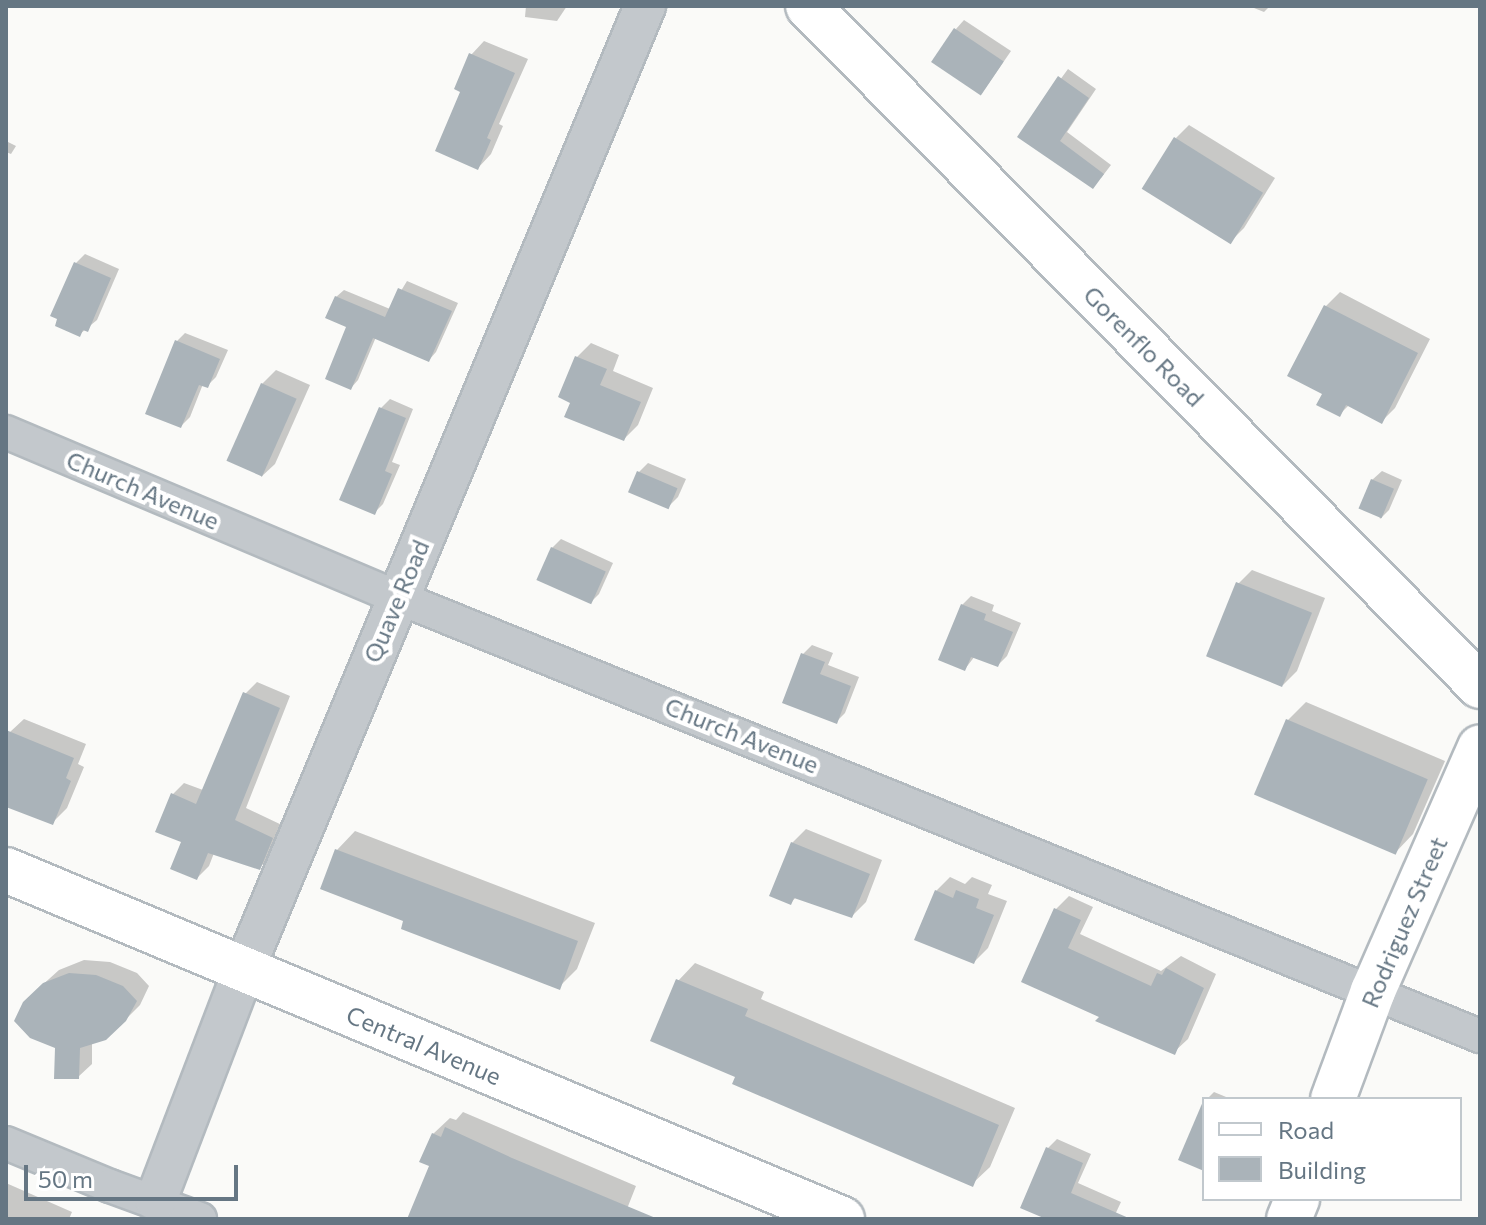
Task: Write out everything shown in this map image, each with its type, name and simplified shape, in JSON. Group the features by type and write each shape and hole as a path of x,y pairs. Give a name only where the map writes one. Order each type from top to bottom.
{"main road":[{"name":"Gorenflo Road","path":"808,6 1479,683"},
{"name":"Rodriguez Street","path":"1334,1097 1373,991 1480,747"},
{"name":"Central Avenue","path":"6,870 842,1219"}],"street":[{"name":"Quave Road","path":"156,1200 244,969 645,6"},
{"name":"Church Avenue","path":"6,432 397,597 1480,1036"},
{"path":"6,1143 200,1219"}],"building":[{"path":"954,28 1004,62 981,96 931,62"},
{"path":"469,53 515,73 487,138 491,140 478,170 435,151 460,92 454,89"},
{"path":"1058,76 1089,98 1060,141 1104,174 1093,189 1017,137"},
{"path":"1174,137 1263,193 1231,244 1142,189"},
{"path":"74,262 111,278 88,332 83,330 80,337 55,326 57,319 50,316"},
{"path":"398,288 452,311 429,362 373,338 351,390 325,379 346,327 325,318 335,296 385,317"},
{"path":"1324,305 1418,353 1382,424 1346,405 1340,417 1316,405 1322,394 1287,376"},
{"path":"175,340 220,359 208,388 199,385 181,428 145,414"},
{"path":"575,356 607,369 600,385 641,402 624,441 564,417 570,403 558,397"},
{"path":"261,383 297,399 262,477 226,461"},
{"path":"379,407 406,418 385,471 392,474 375,515 339,500"},
{"path":"637,471 678,488 669,509 628,492"},
{"path":"1371,479 1394,489 1382,518 1358,508"},
{"path":"551,547 606,571 591,604 536,580"},
{"path":"1236,582 1312,613 1282,687 1206,656"},
{"path":"961,604 986,614 984,620 1013,632 998,667 971,657 965,671 938,660"},
{"path":"801,653 825,662 820,674 851,686 837,724 782,703"},
{"path":"243,692 280,708 235,820 273,838 260,870 208,853 197,880 170,869 181,842 155,832 171,793 196,804"},
{"path":"1286,719 1428,779 1396,855 1254,794"},
{"path":"6,730 74,758 66,778 71,781 53,825 6,807"},
{"path":"791,842 870,874 852,918 794,898 791,905 769,896"},
{"path":"335,849 578,941 560,990 401,929 403,921 320,889"},
{"path":"935,890 953,898 956,890 979,899 976,908 994,915 974,964 914,940"},
{"path":"1054,908 1081,920 1068,948 1151,986 1157,973 1162,975 1166,968 1204,988 1175,1055 1095,1021 1099,1017 1021,982"},
{"path":"69,973 96,975 123,986 137,1001 126,1021 106,1040 80,1048 79,1079 54,1079 55,1048 30,1038 14,1021 23,1002 43,983"},
{"path":"676,979 748,1009 745,1016 999,1125 973,1187 732,1084 735,1077 650,1041"},
{"path":"1202,1104 1202,1170 1178,1160"},
{"path":"445,1127 658,1219 407,1219 429,1166 419,1162 432,1133 441,1137"},
{"path":"1046,1147 1083,1163 1071,1193 1131,1219 1046,1219 1020,1208"}]}
